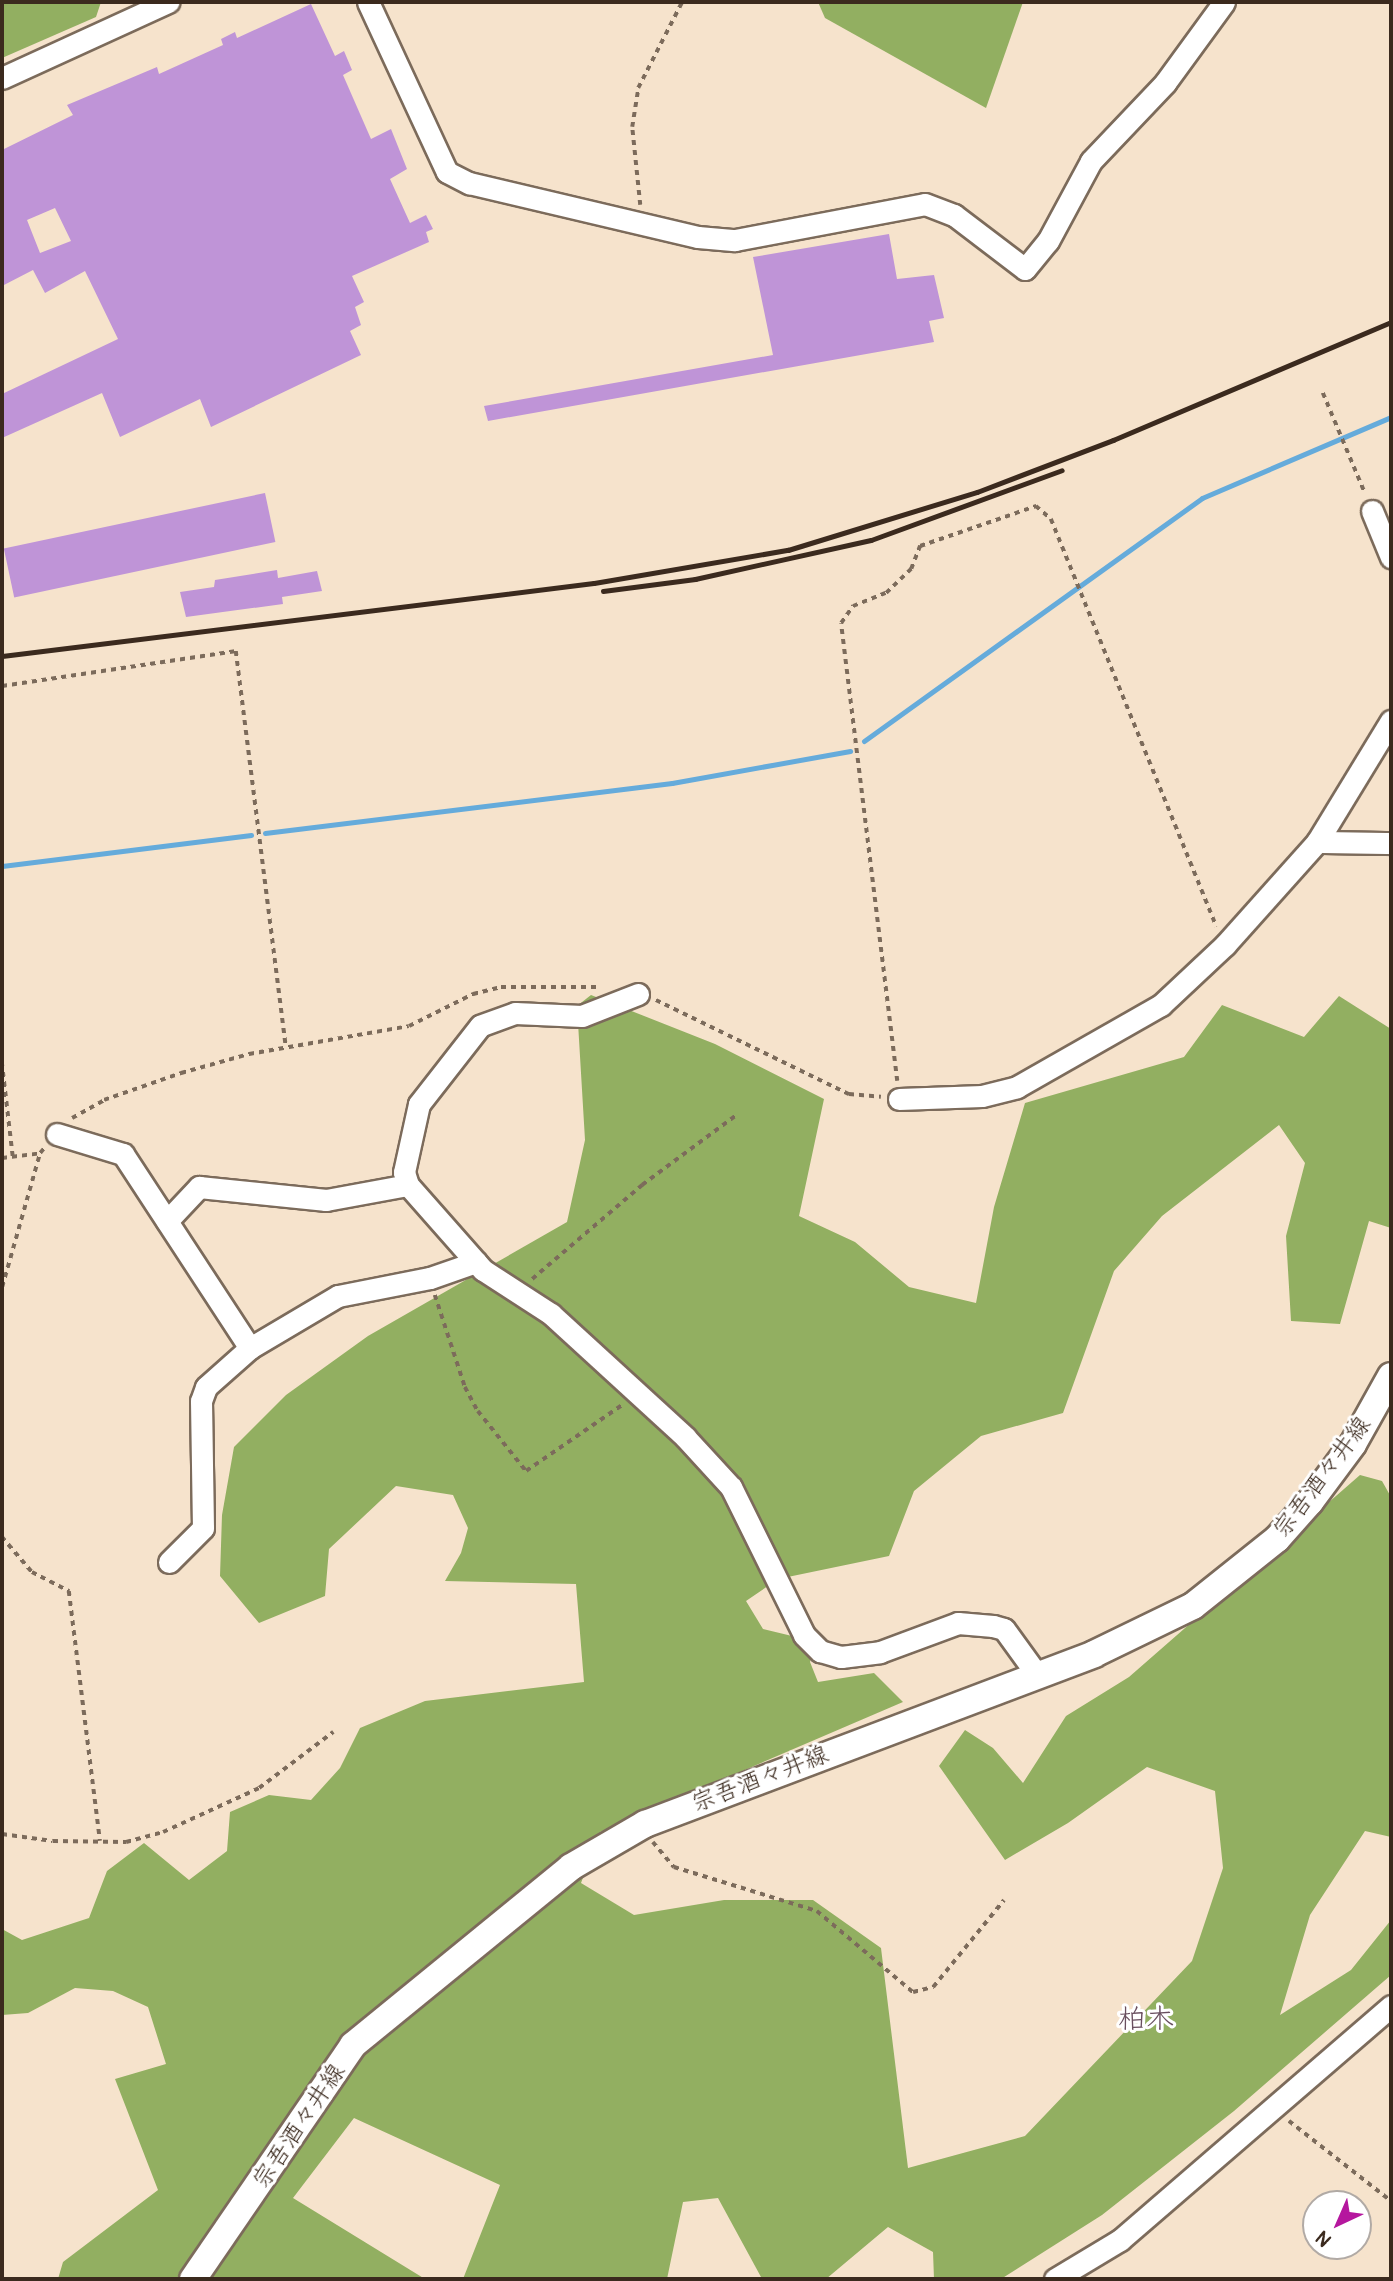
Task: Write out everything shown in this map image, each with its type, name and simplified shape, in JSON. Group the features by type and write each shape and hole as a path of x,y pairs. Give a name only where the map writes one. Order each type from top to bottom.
{"main road":[{"name":"宗吾酒々井線","path":"193,2279 353,2045 571,1867 640,1828 768,1774 1038,1676 1158,1627 1233,1578 1277,1539 1310,1502 1353,1444 1391,1376"}],"street":[{"path":"2,78 168,2"},
{"path":"368,2 447,172 469,183 698,237 735,240 925,204 954,215 1025,269 1048,241 1091,161 1165,83 1224,2"},
{"path":"1373,511 1391,557"},
{"path":"899,1099 982,1096 1041,1077 1161,1005 1225,945 1317,842 1391,721"},
{"path":"1317,842 1391,843"},
{"path":"638,995 582,1016 515,1013 480,1026 419,1104 404,1172 408,1185 476,1262 517,1293 551,1314 635,1396 685,1437 731,1487 804,1635 820,1651 841,1657 880,1652 958,1623 993,1626 1004,1629 1038,1676"},
{"path":"57,1134 123,1154 250,1348"},
{"path":"167,1221 199,1187 326,1200 408,1185"},
{"path":"169,1562 203,1528 201,1401 206,1387 250,1348 338,1296 430,1278 476,1262"},
{"path":"1055,2279 1120,2240 1270,2106 1391,2006"}],"path":[{"path":"640,223 632,127 638,88 682,2"},
{"path":"1323,393 1373,511"},
{"path":"2,1287 40,1153 69,1120 104,1100 192,1070 286,1047 409,1026 473,994 501,987 582,985 671,1004 849,1094 899,1099 841,623 853,606 886,593 911,569 920,546 1036,506 1051,519 1225,945"},
{"path":"2,685 236,651 286,1047"},
{"path":"2,1062 13,1157"},
{"path":"517,1293 632,1193 735,1116"},
{"path":"2,1158 40,1153"},
{"path":"430,1278 466,1387 478,1411 526,1471 635,1396"},
{"path":"2,1537 33,1572 69,1591 100,1841"},
{"path":"2,1834 53,1842 126,1842 163,1832 259,1788 333,1732"},
{"path":"640,1828 674,1867 817,1911 913,1992 933,1987 1004,1900"},
{"path":"1270,2106 1391,2201"}],"green space":[{"path":"2,2 101,2 96,17 2,58"},
{"path":"818,2 1023,2 986,108 825,18"},
{"path":"591,995 715,1044 824,1099 799,1216 855,1242 909,1287 976,1303 994,1207 1025,1103 1184,1057 1222,1005 1304,1037 1339,996 1391,1029 1391,1228 1369,1221 1340,1324 1291,1321 1286,1236 1305,1163 1279,1125 1162,1216 1114,1271 1063,1413 981,1436 914,1491 889,1556 778,1579 746,1601 763,1629 792,1636 819,1633 810,1662 818,1682 874,1673 903,1702 600,1832 581,1883 634,1915 724,1900 813,1900 881,1948 908,2168 1025,2136 1192,1961 1223,1868 1215,1791 1147,1767 1068,1823 1005,1860 939,1766 965,1730 993,1748 1023,1783 1066,1716 1129,1677 1360,1475 1382,1481 1391,1497 1391,1837 1365,1831 1310,1915 1280,2015 1351,1970 1391,1920 1391,1975 1234,2111 1102,2215 1001,2279 934,2279 933,2252 888,2227 826,2279 761,2277 718,2198 683,2202 667,2279 463,2279 500,2185 354,2118 293,2198 425,2279 58,2279 63,2262 158,2190 115,2079 166,2064 148,2007 113,1991 75,1988 28,2013 2,2015 2,1929 22,1940 89,1918 107,1871 144,1843 189,1880 227,1851 230,1812 269,1795 311,1800 340,1768 360,1728 425,1701 584,1682 576,1584 445,1581 461,1553 468,1528 453,1495 396,1486 329,1549 325,1596 259,1623 220,1576 222,1515 234,1447 286,1395 368,1336 567,1222 585,1140 577,1006"}],"building":[{"path":"311,4 335,56 344,51 352,70 343,75 371,139 391,129 407,169 390,179 410,223 426,215 433,229 426,232 429,242 352,276 364,302 355,307 361,325 350,331 361,355 211,427 200,399 120,437 102,393 2,438 2,394 118,339 85,271 45,293 33,270 2,286 2,150 73,115 67,105 157,67 159,74 223,45 221,39 235,32 237,38","holes":["55,208 71,241 40,253 27,220"]},
{"path":"889,234 897,279 934,275 944,318 929,321 934,342 488,421 484,406 773,355 753,257"},
{"path":"265,493 275,542 14,597 4,549"},
{"path":"277,570 278,578 317,571 322,591 282,597 283,604 186,617 180,592 214,587 215,580"}],"waterway":[{"path":"864,741 1202,498 1391,417"},
{"path":"265,833 672,783 850,751"},
{"path":"2,866 251,835"}],"railway":[{"path":"2,656 594,583 788,550 977,492 1113,440 1391,322"},
{"path":"603,591 695,579 871,540 1062,470"}],"district":[{"name":"柏木","path":"1146,2020"}]}
